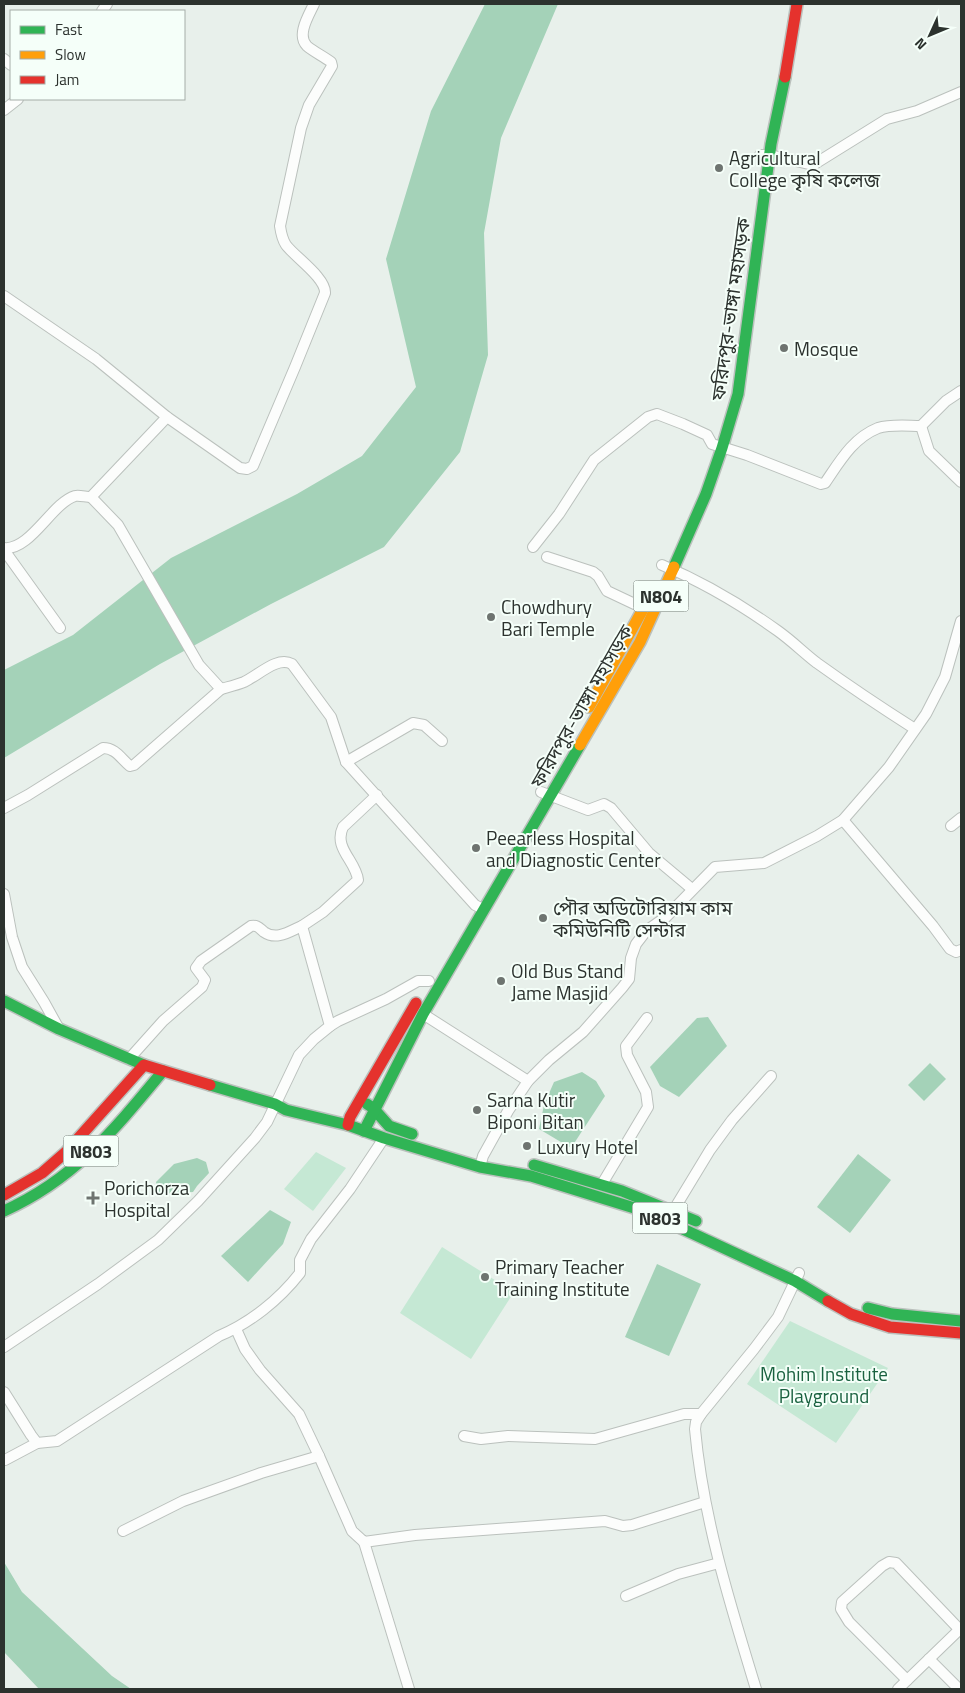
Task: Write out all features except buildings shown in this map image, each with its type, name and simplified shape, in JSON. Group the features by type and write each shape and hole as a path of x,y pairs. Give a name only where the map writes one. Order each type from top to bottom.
{"main road":[{"name":"ফরিদপুর-ভাঙ্গা মহাসড়ক","path":"364,1130 374,1107 479,907 546,793 619,680 640,642 706,494 728,390 765,155 791,7"},
{"name":"ফরিদপুর-ভাঙ্গা মহাসড়ক","path":"546,793 643,608 717,446"},
{"path":"629,636 640,642"},
{"path":"607,674 619,680"},
{"name":"ফরিদপুর-ভাঙ্গা মহাসড়ক","path":"348,1125 350,1117 398,1034 430,981 479,907"},
{"path":"4,1001 59,1029 144,1065"},
{"path":"398,1034 410,1040"},
{"name":"N803","path":"4,1196 42,1173 66,1152 144,1065 275,1104 286,1110 348,1125 384,1138 482,1158 530,1176 644,1211 856,1304 892,1314 961,1321"},
{"name":"N803","path":"4,1211 23,1203 51,1186 78,1163 127,1114 163,1071"},
{"name":"N803","path":"275,1104 287,1102 336,1114 360,1102"},
{"path":"360,1102 374,1107 391,1127 423,1138"},
{"name":"N803","path":"525,1163 602,1184 673,1211 706,1226"},
{"name":"N803","path":"748,1247 797,1277 851,1314 890,1327 961,1333"}],"street":[{"path":"4,296 96,359 166,418 240,468 248,469 253,466 325,293 320,279 286,245 280,226 301,128 309,105 332,66 331,62 306,45 302,36 314,4"},
{"path":"765,155 813,165 887,119 917,111 961,92"},
{"path":"4,110 17,100"},
{"path":"533,547 559,514 594,460 648,417 657,414 683,424 707,435 717,446 747,455 821,484 825,482 846,452 861,438 879,428 921,426 946,401 961,391"},
{"path":"90,497 166,418"},
{"path":"921,426 929,451 961,482"},
{"path":"4,549 11,549 20,544 64,503 75,496 90,497 118,525 199,665 220,689"},
{"path":"4,549 60,628"},
{"path":"547,557 593,572 608,591 643,608"},
{"path":"662,565 752,614 779,632 838,678 915,729"},
{"path":"482,1158 508,1111 528,1081 549,1060 583,1032 630,980 631,958 636,944 646,931 666,917 715,867 764,863 817,836 843,820 889,767 926,714 945,677 961,622"},
{"path":"4,808 103,748 114,750 130,766 134,764 220,689 244,682 279,662 286,661 292,664 331,717 346,762 479,907"},
{"path":"346,762 413,723 424,725 442,741"},
{"path":"546,793 588,810 604,804 611,808 649,852 692,889"},
{"path":"129,1059 163,1021 202,987 205,980 196,968 201,961 250,926 255,925 272,936 277,936 302,926 323,912 358,880 355,870 339,841 340,834 343,827 377,795"},
{"path":"951,826 961,818"},
{"path":"843,820 933,926 950,949 956,952 961,950"},
{"path":"4,894 12,937 22,967 59,1029"},
{"path":"302,926 330,1026"},
{"path":"4,1347 91,1289 158,1240 198,1201 267,1122 299,1055 314,1039 338,1021 386,999 418,981 430,981"},
{"path":"423,1014 470,1046 528,1081"},
{"path":"602,1184 648,1107 646,1092 627,1054 626,1046 648,1018"},
{"path":"673,1211 715,1142 771,1076"},
{"path":"5,1460 38,1443 61,1439 87,1420 219,1336 236,1329 256,1316 281,1294 300,1273 300,1260 311,1239 350,1189 384,1138"},
{"path":"756,1689 718,1563 705,1502 694,1429 701,1414 778,1317 797,1277"},
{"path":"236,1329 245,1349 260,1370 299,1414 352,1532 364,1542 409,1689"},
{"path":"4,1392 31,1436 38,1443"},
{"path":"464,1436 481,1438 508,1436 595,1438 684,1414 701,1414"},
{"path":"123,1531 184,1501 261,1472 319,1456"},
{"path":"364,1542 416,1535 605,1521 623,1526 632,1525 705,1502"},
{"path":"898,1689 960,1629 896,1563 889,1562 842,1602 841,1609 849,1622 907,1680"},
{"path":"626,1596 678,1574 718,1563"},
{"path":"929,1659 959,1689"}],"green space":[{"path":"316,1152 346,1168 313,1211 284,1189"},
{"path":"442,1247 514,1292 471,1359 400,1313"},
{"name":"Mohim Institute Playground","path":"790,1321 888,1368 836,1443 747,1384"}],"shaded area":[{"path":"485,4 558,4 501,138 484,233 488,355 460,452 384,547 271,604 160,664 4,758 4,670 73,635 171,558 297,494 362,456 416,387 386,259 431,111"},
{"path":"708,1017 727,1046 679,1097 660,1086 650,1067 697,1018"},
{"path":"930,1063 946,1079 924,1101 908,1085"},
{"path":"582,1072 596,1081 605,1096 571,1148 539,1129 544,1105 554,1082"},
{"path":"858,1154 891,1180 850,1233 817,1207"},
{"path":"197,1158 206,1162 209,1173 193,1192 159,1194 156,1182 174,1164"},
{"path":"270,1210 291,1222 283,1244 248,1282 221,1256"},
{"path":"657,1264 701,1284 669,1356 625,1337"},
{"path":"4,1562 22,1592 112,1676 131,1689 39,1689 4,1652"}],"traffic: fast":[{"path":"674,567 706,494 738,394 771,144 785,77"},
{"path":"364,1131 423,1014 580,745"},
{"path":"4,1001 59,1029 144,1065"},
{"path":"4,1211 52,1184 73,1168 128,1113 163,1071"},
{"path":"210,1085 275,1104 286,1110 348,1125 480,1167 531,1176 644,1211 795,1281 828,1301"},
{"path":"367,1104 389,1126 412,1134"},
{"path":"534,1165 622,1191 696,1221"},
{"path":"868,1308 892,1314 961,1321"}],"traffic: slow":[{"path":"580,745 640,642 674,567"},
{"path":"589,707 642,611"}],"traffic: jam":[{"path":"785,77 797,4"},
{"path":"348,1125 350,1117 416,1003"},
{"path":"4,1195 42,1173 66,1152 144,1065 210,1085"},
{"path":"828,1301 851,1314 890,1327 961,1333"}],"place":[{"name":"Agricultural College কৃষি কলেজ","path":"719,168"},
{"name":"Mosque","path":"784,348"},
{"name":"Chowdhury Bari Temple","path":"491,617"},
{"name":"Peearless Hospital and Diagnostic Center","path":"476,848"},
{"name":"পৌর অডিটোরিয়াম কাম কমিউনিটি সেন্টার","path":"543,918"},
{"name":"Old Bus Stand Jame Masjid","path":"501,981"},
{"name":"Sarna Kutir Biponi Bitan","path":"477,1110"},
{"name":"Luxury Hotel","path":"527,1146"},
{"name":"Porichorza Hospital","path":"93,1198"},
{"name":"Primary Teacher Training Institute","path":"485,1277"}]}
